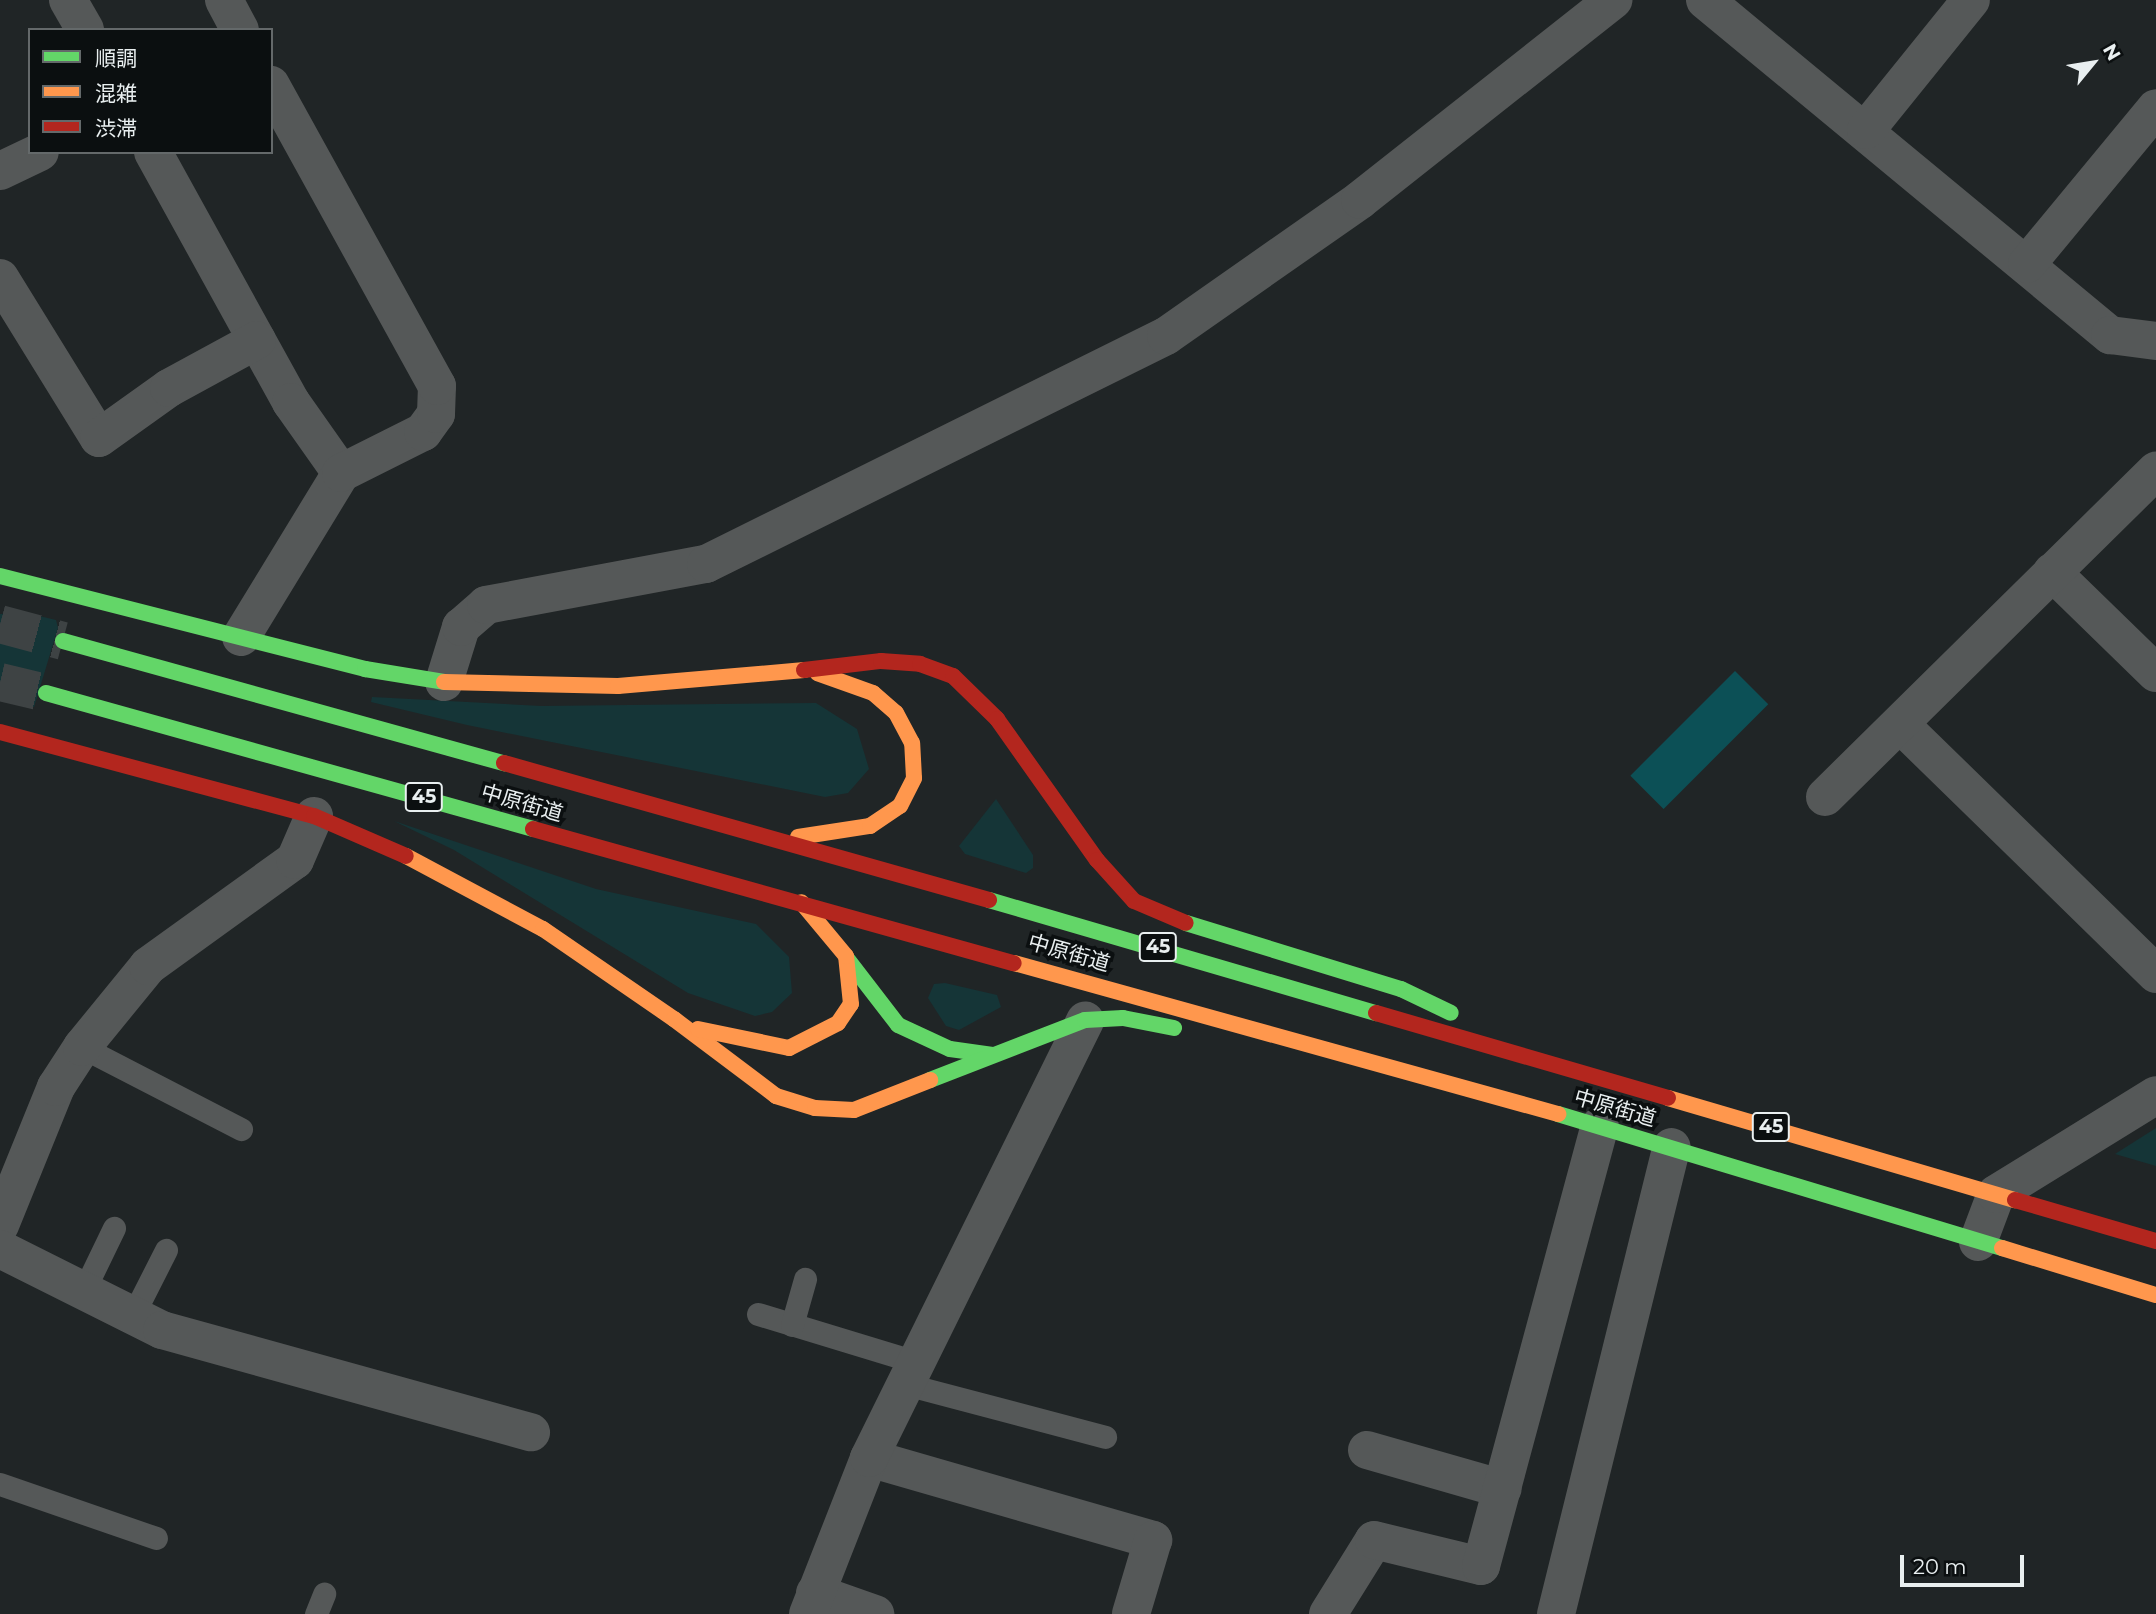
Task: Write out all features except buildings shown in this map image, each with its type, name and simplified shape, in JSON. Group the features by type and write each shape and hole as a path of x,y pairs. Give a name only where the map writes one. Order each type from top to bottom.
{"main road":[{"path":"0,576 241,637 444,682 618,687 881,661 920,664 953,676 997,719 1097,860 1135,901 1159,915 1401,989 1546,1059"},
{"name":"中原街道","path":"63,641 769,836 1546,1059 2156,1241"},
{"path":"769,836 838,835 870,826 900,806 914,778 912,743 896,713 873,693 804,670"},
{"name":"中原街道","path":"46,693 1260,1029 1600,1126 2156,1295"},
{"path":"0,732 314,816 438,870 542,929 674,1018 737,1071 776,1096 815,1108 885,1102 993,1055 1085,1020 1260,1029"},
{"path":"801,902 846,956 898,1026 950,1049 993,1055"},
{"path":"674,1018 751,1045 789,1048 809,1041 838,1023 851,1004 846,956"}],"street":[{"path":"68,0 84,28"},
{"path":"224,0 239,28"},
{"path":"444,682 461,627 486,605 706,564 1166,336 1360,200 1613,0"},
{"path":"1706,0 2110,335 2156,341"},
{"path":"1866,130 1971,0"},
{"path":"241,637 341,473 423,432 436,414 438,386 273,89"},
{"path":"2026,264 2156,108"},
{"path":"0,171 36,154"},
{"path":"154,154 257,340 341,473"},
{"path":"0,278 99,438 169,388 257,340"},
{"path":"1825,797 2156,471"},
{"path":"2052,572 2156,673"},
{"path":"1900,724 2156,974"},
{"path":"0,1225 56,1087 82,1047 148,966 295,860 314,816"},
{"path":"875,1614 811,1604 869,1458 1085,1020"},
{"path":"1978,1242 1997,1194 2156,1095"},
{"path":"1328,1614 1374,1540 1481,1566 1600,1126"},
{"path":"1556,1614 1672,1147"},
{"path":"0,1249 162,1330 531,1432"},
{"path":"1367,1450 1503,1489"},
{"path":"869,1458 1153,1540 1131,1614"}],"lane":[{"path":"82,1047 242,1129"},
{"path":"84,1290 114,1228"},
{"path":"133,1315 166,1250"},
{"path":"792,1325 805,1279"},
{"path":"758,1314 911,1373 1105,1437"},
{"path":"0,1484 156,1538"}],"shaded area":[{"path":"27,613 56,620 58,628 34,707 0,698 0,614"},
{"path":"1735,671 1768,704 1664,809 1630,776"},
{"path":"372,697 541,706 816,703 857,729 869,769 848,793 825,797 467,725 371,702"},
{"path":"996,799 1033,855 1033,868 1026,873 965,854 959,846"},
{"path":"394,821 596,889 756,924 789,957 792,993 772,1012 755,1016 688,993 454,850"},
{"path":"945,983 997,995 1001,1007 959,1030 946,1026 928,998 934,984"},
{"path":"2156,1128 2156,1166 2115,1154"}],"tunnel":[{"path":"0,624 63,641"},
{"path":"0,682 46,693"}],"traffic: fast":[{"path":"0,576 365,669 444,682"},
{"path":"63,641 504,763"},
{"path":"46,693 533,829"},
{"path":"989,900 1376,1013"},
{"path":"1186,923 1401,989 1451,1013"},
{"path":"848,960 898,1025 950,1049 993,1055"},
{"path":"930,1080 1085,1020 1123,1018 1174,1028"},
{"path":"1558,1114 2002,1248"}],"traffic: slow":[{"path":"444,682 618,686 804,670"},
{"path":"798,837 870,826 900,806 914,778 912,743 896,713 873,693 817,673"},
{"path":"406,856 543,929 674,1019"},
{"path":"698,1029 789,1048 838,1023 851,1004 846,956 801,902"},
{"path":"1014,963 1558,1114"},
{"path":"674,1019 776,1096 815,1108 854,1110 930,1080"},
{"path":"1668,1098 2015,1200"},
{"path":"2002,1248 2156,1295"}],"traffic: jam":[{"path":"804,670 881,661 920,664 953,676 997,719 1097,860 1134,901 1186,923"},
{"path":"0,732 314,816 406,856"},
{"path":"504,763 989,900"},
{"path":"533,829 1014,963"},
{"path":"1376,1013 1668,1098"},
{"path":"2015,1200 2156,1241"}]}
